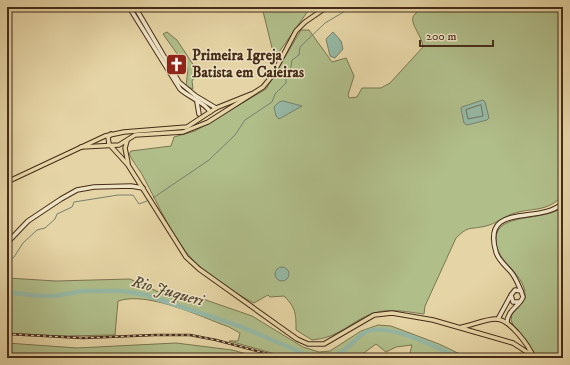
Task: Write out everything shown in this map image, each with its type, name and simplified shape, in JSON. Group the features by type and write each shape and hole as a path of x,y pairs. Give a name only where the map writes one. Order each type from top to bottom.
{"main road":[{"path":"81,147 119,145 135,135 188,131 218,116 256,92 268,82 296,31 305,22 327,7"},
{"path":"7,182 111,134 181,129 194,124 216,108 256,92"},
{"path":"216,108 220,110 218,116"},
{"path":"111,134 107,139 110,146 128,164 179,248 192,263 303,342 313,345 324,344 366,319 386,313 420,317 461,327 516,344 534,357"},
{"path":"128,140 125,148 128,164"},
{"path":"98,145 111,149 120,155"},
{"path":"461,327 498,319 506,323 520,337 534,357"},
{"path":"479,333 480,323"},
{"path":"516,344 520,337"}],"street":[{"path":"129,7 171,77 184,93 208,108 210,112"},
{"path":"135,7 180,82 196,96 216,108"},
{"path":"196,101 199,106 199,114"},
{"path":"7,243 28,221 60,199 78,190 94,187 131,186 143,189"},
{"path":"506,323 509,313 524,297 517,281 496,254 494,241 498,225 507,218 549,212 563,203"},
{"path":"498,319 515,290 521,291"},
{"path":"510,297 513,302 520,302"}],"green space":[{"path":"262,7 305,7 308,11 277,55 272,48"},
{"path":"426,7 563,7 563,195 551,205 512,214 489,225 470,229 460,234 456,238 425,306 424,314 399,311 374,313 358,320 338,333 322,339 312,340 296,330 296,320 293,308 284,296 270,297 268,295 254,303 239,295 205,271 192,259 172,231 129,154 131,151 171,146 174,137 195,131 266,89 301,30 309,30 332,62 346,58 354,76 348,95 349,98 357,97 362,88 381,88 390,83 423,47 414,24 413,17 416,13"},
{"path":"167,32 177,40 198,72 192,81 193,89 186,86 188,69 163,34"},
{"path":"563,207 563,358 536,358 529,345 514,327 511,320 512,314 525,299 525,290 517,275 500,254 497,247 496,238 498,230 504,224 523,218 545,215 555,212"},
{"path":"7,278 56,281 130,279 172,298 187,296 203,299 252,316 303,347 319,352 330,351 361,331 378,325 391,326 439,344 468,358 412,358 409,357 412,345 396,347 386,352 376,344 357,358 290,358 229,341 238,341 240,333 189,311 144,299 118,301 115,335 62,336 7,333"},
{"path":"7,343 77,348 176,343 232,350 262,358 7,358"}],"water":[{"path":"333,32 341,41 343,49 335,58 330,56 326,39"},
{"path":"483,100 485,102 489,118 487,120 467,125 464,123 461,109 462,107"},
{"path":"283,101 302,106 279,119 276,116 274,107 279,102"},
{"path":"279,267 285,267 289,271 289,277 285,281 279,281 275,277 275,271"}],"waterway":[{"path":"153,198 209,160 235,135 245,120 272,102 275,94 286,83 286,74 291,67 292,60 299,55 300,47 325,23 352,7"},
{"path":"7,262 14,257 23,243 37,230 45,228 55,219 57,214 72,207 74,202 118,195 133,195 139,204 147,201"},
{"name":"Rio Juqueri","path":"7,292 39,296 55,296 82,291 122,291 146,295 242,327 314,358"},
{"name":"Rio Juqueri","path":"327,358 338,354 364,333 373,330 385,330 412,337 459,358"}],"railway":[{"path":"7,334 83,338 190,335 216,340 283,358"}],"place":[{"name":"Primeira Igreja Batista em Caieiras","path":"176,64"}]}
